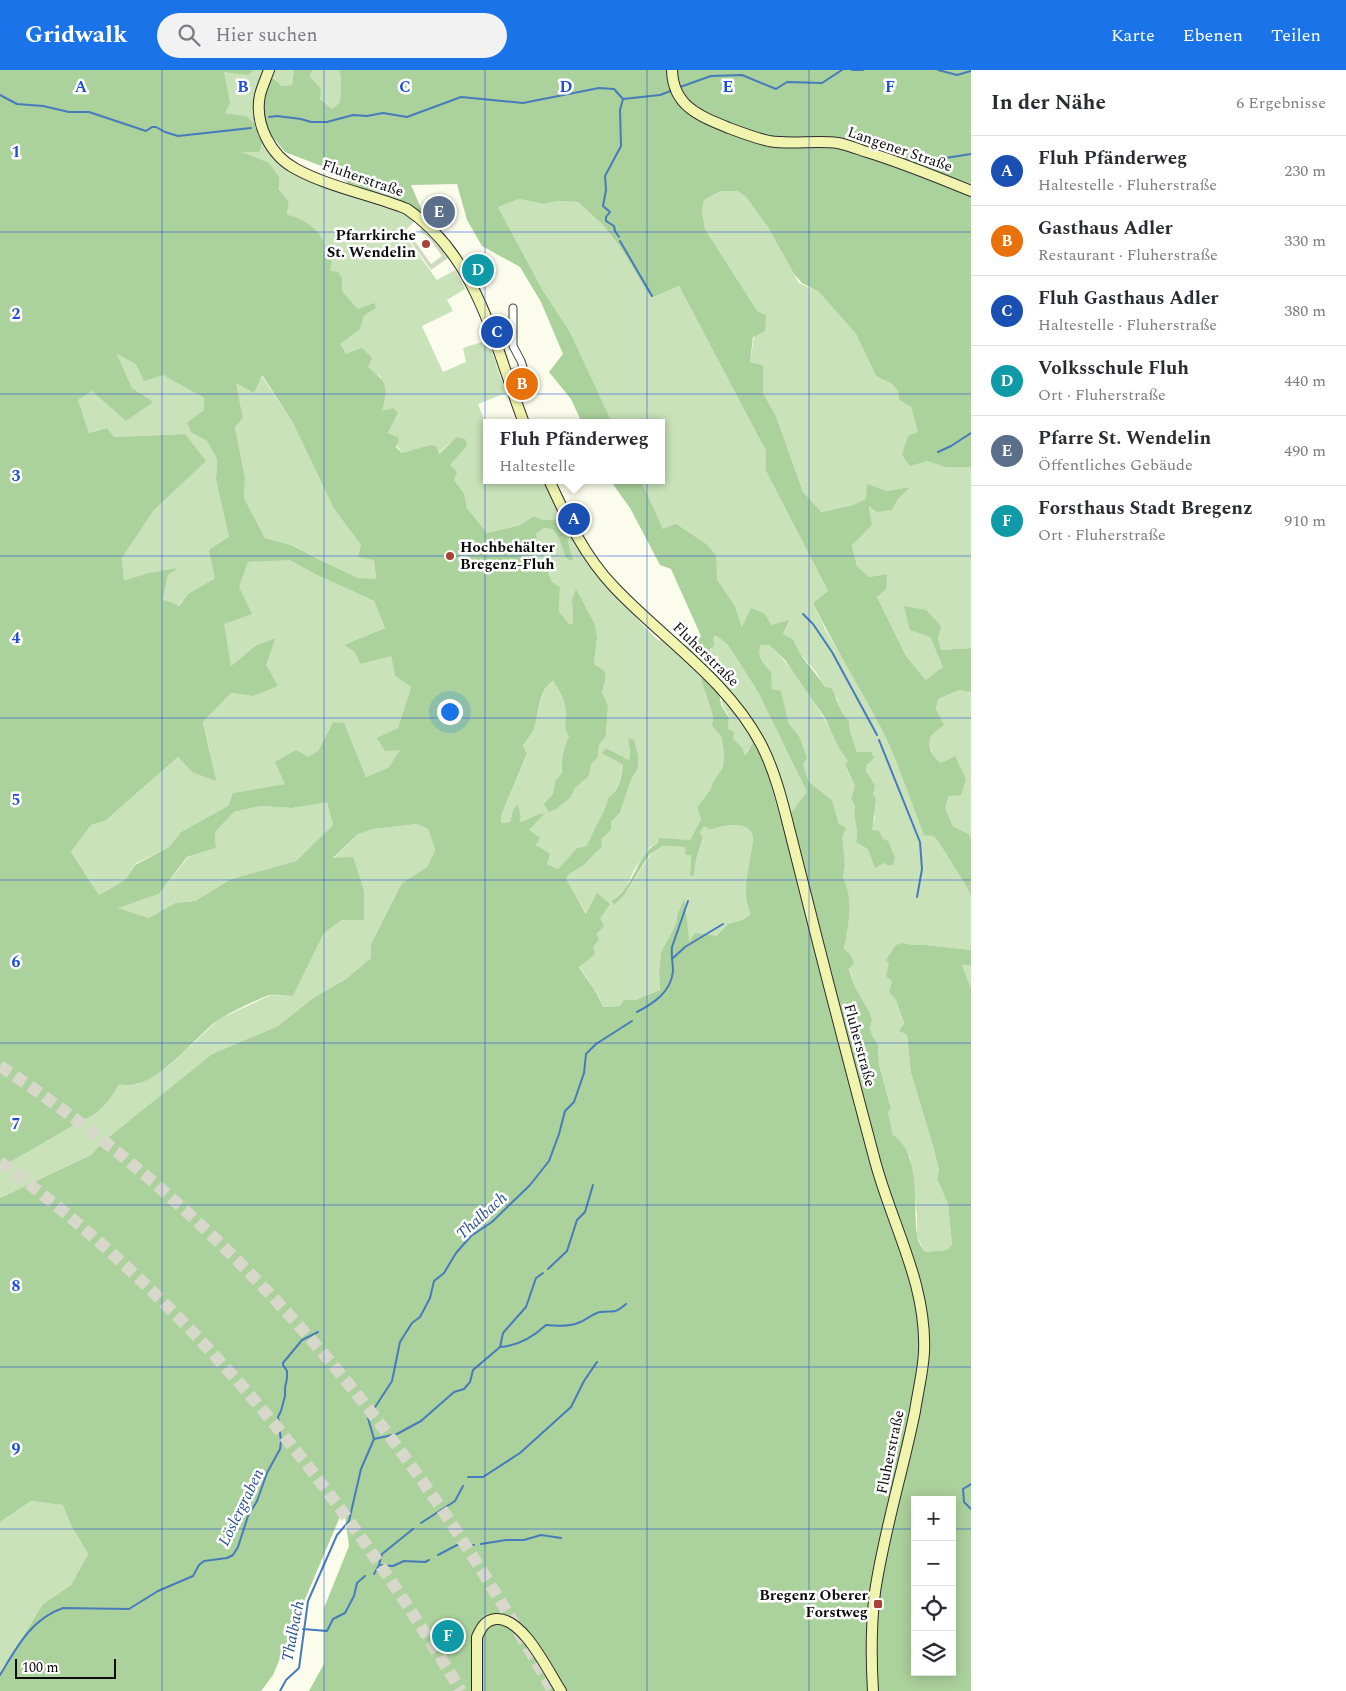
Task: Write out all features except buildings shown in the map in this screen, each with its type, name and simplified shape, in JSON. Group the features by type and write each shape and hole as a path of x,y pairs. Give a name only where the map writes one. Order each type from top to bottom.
{"street":[{"name":"Fluherstraße","path":"270,70 260,95 259,113 265,135 277,153 295,168 313,177 407,209 420,218 446,246 467,276 495,336 523,419"},
{"name":"Langener Straße","path":"672,75 676,92 690,109 750,136 770,141 838,143 901,163 971,191"},
{"path":"507,375 521,370 523,367 513,346 513,308"},
{"name":"Fluherstraße","path":"551,484 579,539 604,576 628,601 726,692 741,712 762,747 777,783 784,808 882,1186 917,1286 924,1319 924,1356 912,1423 875,1594 872,1660 873,1691"},
{"path":"477,1691 477,1637 487,1622 499,1619 510,1622 518,1628 561,1691"}],"green space":[{"path":"0,70 254,70 248,75 224,72 230,103 225,113 246,116 259,127 263,140 259,152 242,152 269,163 279,177 279,189 289,202 287,215 300,219 313,227 322,238 324,251 332,259 330,271 338,272 342,278 342,291 358,309 375,303 376,308 364,316 360,329 340,344 346,354 362,348 372,358 368,367 383,381 385,386 382,411 393,408 398,413 388,433 399,438 396,447 402,453 430,445 436,446 439,454 457,437 465,439 467,446 450,465 457,472 454,480 464,493 467,508 487,533 520,525 534,516 543,520 555,520 567,538 573,561 566,558 558,537 552,529 544,528 536,534 538,546 537,563 545,564 552,582 560,587 559,611 569,624 573,624 572,600 576,589 595,625 597,639 594,664 604,670 606,677 602,692 608,705 606,736 599,745 598,757 591,764 589,776 575,788 571,797 549,812 544,804 553,794 555,781 562,773 563,754 569,736 565,728 566,711 563,698 553,681 548,685 540,701 534,728 523,746 527,754 501,816 501,823 510,822 513,810 518,804 521,817 519,823 539,814 544,814 529,830 540,838 536,845 550,854 547,864 558,869 577,848 586,846 604,811 608,798 615,791 619,783 623,765 601,753 606,748 629,760 628,738 634,740 638,756 638,768 631,780 620,813 611,822 611,830 601,839 602,847 566,879 586,914 597,893 610,904 600,918 604,926 596,934 599,939 593,947 595,954 579,967 603,1007 620,1006 624,1000 635,1000 660,990 661,952 676,924 677,915 685,898 689,942 695,933 716,936 728,924 742,920 751,914 746,900 746,892 753,838 747,828 734,825 710,830 704,826 700,833 703,838 696,860 694,875 690,876 691,855 686,855 685,847 663,846 649,855 625,894 614,905 612,901 626,887 647,851 658,843 659,838 690,840 701,819 697,807 710,790 723,767 724,753 721,736 712,726 713,716 701,680 705,677 719,692 721,705 729,718 728,729 734,732 733,739 742,748 745,756 755,740 766,769 780,817 790,814 807,792 758,692 728,645 717,636 713,636 714,646 710,649 709,663 706,665 689,656 682,646 690,642 694,646 701,636 671,569 660,565 630,508 613,484 643,484 663,529 676,524 706,544 716,555 717,580 735,606 742,627 751,608 765,614 771,625 790,620 783,634 793,639 803,658 825,687 831,688 849,721 850,731 857,752 871,752 874,758 867,765 866,771 875,786 873,794 876,799 872,830 879,831 883,839 888,841 895,858 893,865 884,863 875,868 868,849 856,842 855,806 851,799 855,786 845,765 848,761 839,748 825,718 785,660 769,645 761,645 760,656 771,672 772,689 781,691 789,724 799,736 807,758 803,764 809,782 832,800 839,824 846,828 842,837 845,865 843,878 848,895 849,913 844,949 850,954 854,963 849,969 855,987 872,1020 870,1028 878,1045 879,1065 891,1109 888,1112 893,1135 902,1143 912,1167 917,1237 925,1252 946,1250 952,1245 948,1204 937,1179 939,1170 911,1073 907,1035 899,1031 904,1024 896,1000 889,992 892,981 886,976 889,964 886,960 896,945 903,943 971,950 971,965 962,965 971,988 971,1691 309,1691 324,1664 324,1608 349,1546 344,1507 273,1675 261,1691 0,1691 0,1676 42,1605 71,1585 88,1554 71,1525 63,1505 31,1501 0,1522 0,1198 91,1155 105,1140 212,1054 278,1026 313,998 346,979 371,958 371,944 402,883 427,867 435,850 428,829 417,824 374,829 358,834 333,858 353,857 364,891 364,920 342,920 324,933 293,996 270,995 218,1020 159,1073 133,1085 119,1084 109,1100 89,1118 0,1168","holes":["117,354 136,364 144,381 163,375 204,398 204,410 187,423 192,433 207,441 217,459 216,480 229,537 209,550 215,578 188,594 179,606 163,599 168,575 178,568 148,573 124,581 122,558 154,510 206,461 185,434 114,437 107,428 89,433 78,400 92,391 126,421 153,402 132,388","262,375 293,423 334,509 361,545 358,557 374,560 376,579 358,578 292,545 265,538 244,498 245,478 235,427 243,418 236,383 254,393","290,560 317,575 374,601 385,628 344,645 355,652 360,664 391,656 395,676 411,687 398,728 377,738 385,751 400,750 389,767 366,777 344,723 333,722 318,751 308,757 296,750 275,762 285,784 233,793 228,806 181,832 169,847 135,865 125,880 99,895 71,852 91,825 105,821 178,757 192,772 216,781 203,722 231,693 253,696 278,686 266,665 276,638 255,646 231,666 224,624 252,614 239,587 248,562","327,802 333,825 296,861 231,879 195,901 175,903 149,918 118,908 159,894 187,857 216,848 215,832 234,812 261,806 292,808"]},
{"path":"254,70 294,70 292,85 282,86 272,76 259,127 246,116 225,113 224,71 248,75"},
{"path":"294,70 312,70 310,77 321,89 320,99 332,109 340,102 341,79 339,70 971,70 971,467 945,467 927,461 910,466 902,455 908,436 918,432 911,407 899,400 898,391 892,384 876,376 856,334 819,292 802,283 794,274 769,229 746,197 737,191 721,191 704,200 702,210 705,229 758,312 766,315 765,331 753,337 750,362 763,365 763,393 776,416 803,492 821,512 853,505 866,499 867,484 887,491 910,487 898,499 892,510 877,512 869,506 872,525 852,545 857,566 869,577 887,574 886,589 877,597 906,656 926,680 943,667 930,637 910,630 904,606 926,610 941,626 938,638 941,650 971,648 971,692 960,690 938,699 936,709 944,725 931,736 929,744 933,755 941,763 955,756 966,779 961,795 949,796 945,808 953,826 968,834 971,838 971,896 938,841 933,836 924,835 900,770 883,732 813,603 828,591 766,471 766,451 679,286 651,298 621,248 602,224 578,202 557,201 544,204 519,199 498,207 542,289 570,332 610,419 580,419 571,399 549,372 563,354 541,302 520,267 482,246 467,220 457,184 411,185 423,213 389,194 348,185 347,182 324,167 285,152 272,136 264,120 263,105 271,76 282,86 292,85"},
{"path":"312,70 339,70 341,79 340,102 332,109 320,99 310,77"},
{"path":"263,140 284,167 389,194 423,213 403,233 437,280 455,270 465,289 447,300 453,311 422,326 443,372 466,362 463,348 488,340 506,393 478,404 484,419 483,484 544,484 577,541 639,621 659,641 663,637 709,663 712,636 717,636 728,645 758,692 807,792 790,814 780,817 774,797 749,748 745,757 729,734 729,718 722,705 722,699 701,680 713,716 712,726 721,736 724,753 723,767 710,790 697,807 701,819 690,840 658,843 650,847 634,870 627,886 612,901 625,894 650,855 663,846 685,847 691,855 690,875 694,875 696,860 703,839 700,833 704,826 710,830 735,825 747,828 753,838 746,892 746,900 751,914 742,920 728,924 716,936 688,943 686,900 677,915 676,924 661,952 660,990 635,1000 625,1000 620,1006 603,1007 600,998 579,966 589,955 593,947 594,931 591,922 566,879 601,847 600,839 611,830 611,822 620,813 631,780 638,768 628,738 629,760 606,748 601,753 623,765 619,783 615,791 608,798 604,811 586,846 577,848 558,869 547,864 529,830 543,814 518,824 521,817 518,805 513,810 510,822 501,823 501,816 527,755 523,747 534,728 542,695 548,685 553,681 560,692 567,714 566,727 569,736 563,754 562,773 555,781 553,794 571,797 575,788 589,776 591,763 598,757 599,745 606,736 608,705 602,692 606,677 604,670 594,664 597,639 572,600 573,624 569,624 559,611 560,587 552,582 545,564 537,563 538,546 536,534 544,528 552,529 558,537 566,558 555,520 543,520 534,516 520,525 487,533 467,508 464,493 454,480 450,465 467,446 450,443 438,454 430,445 402,453 388,433 398,413 382,411 381,377 346,354 339,344 360,329 364,316 376,308 375,304 358,309 342,291 342,278 330,272 287,215 289,202 279,188 279,177 240,151"},
{"path":"721,191 737,191 746,197 769,229 799,283 819,292 856,334 876,376 892,384 898,390 899,400 911,407 927,461 945,467 971,467 971,648 941,650 938,638 930,637 943,667 927,681 906,656 877,597 887,574 869,577 857,566 852,544 872,525 869,505 892,510 898,499 909,487 887,491 853,505 820,512 803,492 776,416 763,393 763,365 750,362 758,312 705,229 702,210 704,200"},
{"path":"519,199 544,204 557,201 578,202 602,224 621,248 651,298 679,286 766,451 766,471 828,591 813,603 826,631 858,684 933,836 968,889 971,896 971,950 903,943 889,964 892,981 889,992 896,1000 904,1025 899,1031 907,1035 911,1073 939,1170 937,1179 948,1204 952,1245 946,1250 925,1252 917,1237 917,1215 910,1157 893,1135 888,1112 891,1109 879,1065 878,1045 870,1028 872,1020 855,987 844,949 848,924 843,878 845,865 839,824 832,800 809,782 803,764 799,736 789,724 781,692 772,689 770,672 760,656 761,645 769,645 799,679 849,761 845,766 855,786 851,799 855,806 854,815 858,832 857,842 883,839 872,830 875,817 873,811 875,799 866,771 871,752 857,752 850,731 849,721 841,714 837,698 825,687 816,672 796,649 793,639 783,634 790,621 771,625 742,627 735,606 716,580 716,555 663,529 643,484 665,484 665,419 610,419 570,332 542,289 498,207"},
{"path":"424,227 448,258 431,270 411,242 414,240 431,264 442,256 429,238 419,231"},
{"path":"117,354 163,375 204,398 204,410 192,433 207,441 217,459 216,480 229,537 215,578 188,594 178,606 163,599 168,575 176,569 148,573 124,582 122,558 154,510 205,461 185,434 114,437 106,428 89,433 78,400 91,391 152,402 132,388"},
{"path":"261,375 293,423 334,509 374,559 376,580 358,578 293,545 265,538 244,498 245,478 235,427 243,418 236,383"},
{"path":"290,559 317,575 374,601 385,628 344,645 391,656 395,676 411,687 398,728 401,750 389,767 366,777 344,724 333,722 318,751 309,757 285,784 233,793 228,806 181,832 169,847 135,864 125,880 99,895 71,852 91,825 105,821 178,757 192,772 210,753 203,722 231,693 253,696 276,639 255,646 231,666 223,624 248,562"},
{"path":"961,690 971,692 971,838 953,826 945,808 949,796 941,763 934,758 929,744 938,699"},
{"path":"327,801 333,825 296,861 231,879 195,901 175,903 149,918 117,908 159,894 188,857 216,848 215,832 234,812 261,806 293,808"},
{"path":"417,824 428,829 435,850 427,867 402,883 371,944 371,958 346,979 313,998 278,1026 212,1054 105,1140 91,1155 0,1198 0,1168 89,1118 109,1100 119,1083 138,1084 169,1066 219,1019 271,995 293,996 324,933 342,920 333,859 358,834 374,829"},
{"path":"962,965 971,965 971,988"},
{"path":"31,1501 64,1505 71,1525 88,1554 71,1585 42,1605 0,1676 0,1522"}],"waterway":[{"path":"680,87 711,76 742,75 776,89 787,82 822,83 842,70"},
{"path":"852,70 863,70"},
{"path":"938,70 957,75 971,71"},
{"path":"269,117 277,116 311,122 327,122 353,115 367,116 383,113 407,117 461,97 523,103 599,88 614,89 623,99 660,95 673,90"},
{"path":"0,95 17,104 43,106 69,112 89,112 146,131 156,127 178,136 251,128"},
{"path":"619,237 614,226 606,221 606,217 610,212 603,206 606,190 605,176 621,146 620,110 623,99"},
{"path":"920,162 971,154"},
{"path":"620,241 652,296"},
{"path":"938,452 971,433"},
{"path":"803,614 813,624 832,652 877,735"},
{"path":"879,740 920,842 922,869 917,897"},
{"name":"Thalbach","path":"637,1012 661,996 669,985 673,971 672,947 688,901"},
{"path":"672,959 685,947 723,924"},
{"name":"Thalbach","path":"280,1691 286,1680 299,1668 308,1601 337,1535 349,1521 361,1469 374,1439 368,1418 392,1381 400,1342 412,1323 420,1317 430,1298 434,1281 444,1273 456,1253 471,1236 492,1222 530,1185 549,1161 565,1111 574,1102 584,1073 586,1054 596,1044 632,1021"},
{"path":"548,1269 567,1251 577,1220 585,1212 593,1185"},
{"path":"374,1439 397,1434 421,1421 454,1392 464,1389 470,1382 473,1370 500,1347 503,1333 526,1307 536,1278 543,1273"},
{"path":"500,1347 513,1345 524,1340 546,1325 562,1326 574,1324 600,1312 616,1311 626,1304"},
{"name":"Löslergraben","path":"0,1675 26,1635 42,1619 52,1613 63,1608 129,1609 158,1591 193,1576 199,1565 204,1561 227,1558 233,1555 238,1547 248,1516 257,1501 267,1473 280,1449 278,1417 285,1396 287,1378 287,1371 283,1363 302,1340 318,1332"},
{"path":"468,1477 483,1477 520,1453 571,1407 584,1381 597,1362"},
{"path":"971,1484 963,1489 964,1502 971,1509"},
{"path":"421,1523 455,1501 463,1486"},
{"path":"379,1565 382,1554 413,1529"},
{"path":"481,1544 506,1540 524,1540 541,1535 561,1538"},
{"path":"438,1555 457,1545 474,1545"},
{"path":"374,1574 379,1565 393,1566 404,1561 425,1562 429,1560"},
{"path":"303,1629 327,1631 333,1619 345,1613 354,1596 357,1583 365,1576"}],"tunnel":[{"path":"0,1066 110,1146 163,1190 261,1285 307,1335 393,1441 436,1501 497,1595 553,1691"},
{"path":"0,1162 70,1217 136,1276 198,1338 257,1403 312,1472 364,1543 414,1616 461,1691"}],"place":[{"name":"Pfarre St. Wendelin","path":"439,212"},
{"name":"Pfarrkirche St. Wendelin","path":"426,244"},
{"name":"Volksschule Fluh","path":"478,270"},
{"name":"Fluh Gasthaus Adler","path":"497,332"},
{"name":"Gasthaus Adler","path":"522,384"},
{"name":"Fluh Pfänderweg","path":"574,519"},
{"name":"Hochbehälter Bregenz-Fluh","path":"450,556"},
{"name":"Bregenz Oberer Forstweg","path":"878,1604"},
{"name":"Forsthaus Stadt Bregenz","path":"448,1636"}]}
